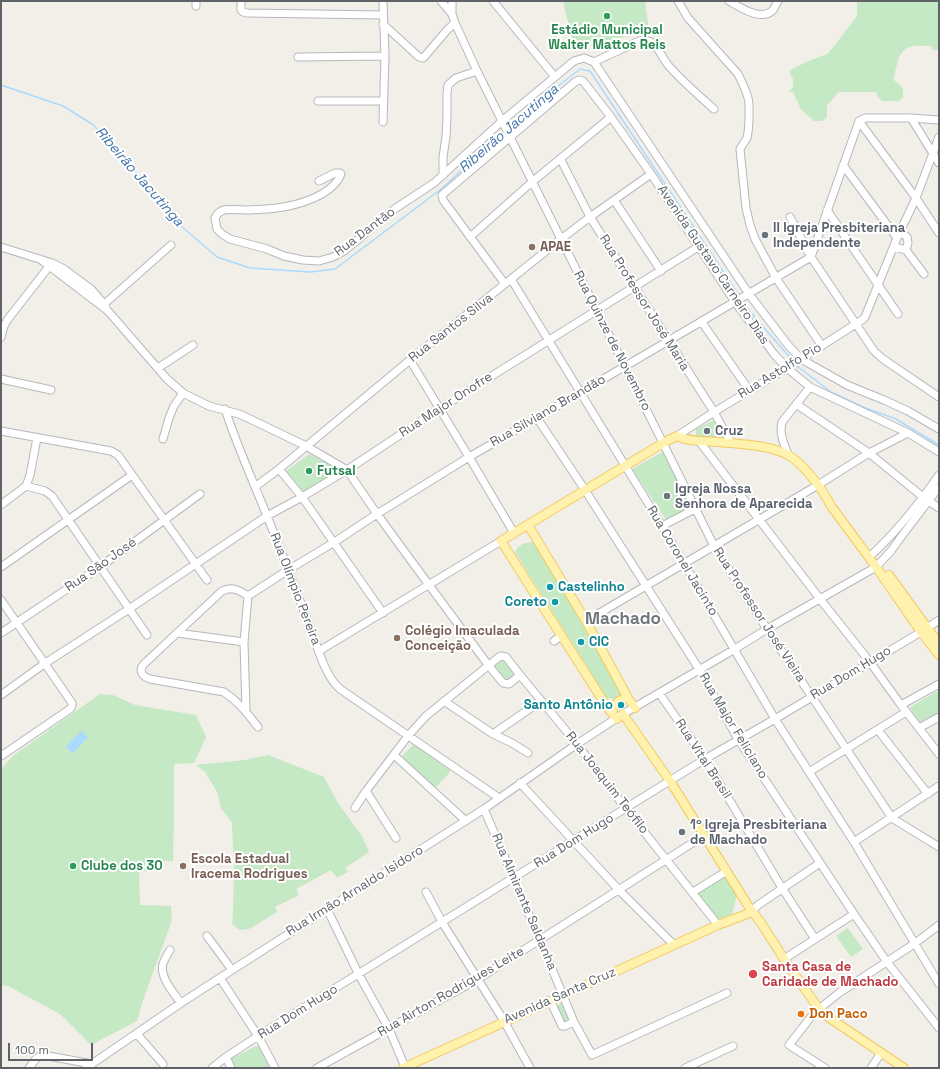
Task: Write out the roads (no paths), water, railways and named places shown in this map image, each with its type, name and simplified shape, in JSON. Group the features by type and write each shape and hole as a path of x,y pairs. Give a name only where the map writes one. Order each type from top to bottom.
{"main road":[{"name":"Rua Astolfo Pio","path":"501,541 676,436"},
{"path":"676,436 699,441 762,447 788,455 800,465 818,485 826,497 835,503 849,526 924,629 939,655"},
{"path":"528,525 586,621 635,708"},
{"path":"501,541 607,708 617,715"},
{"path":"924,629 939,644"},
{"path":"628,698 623,698 617,701 613,706 617,715 670,781 741,894 747,910 761,923 819,1009 904,1068"},
{"name":"Avenida Santa Cruz","path":"404,1068 563,994 730,920 747,910"}],"street":[{"path":"241,1 241,10 247,13 383,15"},
{"path":"383,1 385,56 383,122"},
{"path":"441,1 452,14"},
{"name":"Rua Quinze de Novembro","path":"452,1 452,14 455,23 477,71 695,510"},
{"path":"493,1 555,77"},
{"path":"678,1 688,18 738,74 744,85 748,100 749,122 747,137 740,149 746,208 750,225 755,239 776,278 822,346"},
{"path":"728,1 749,12 762,15 769,13 774,9 778,1"},
{"path":"383,24 418,57 421,58 425,56 455,23"},
{"path":"444,175 574,62 584,58 594,62 639,41 645,40 654,44 667,64 686,84 714,109"},
{"path":"298,57 385,56"},
{"name":"Avenida Gustavo Carneiro Dias","path":"594,62 748,295 800,360 846,385 908,411 939,429"},
{"path":"444,175 442,157 446,137 448,85 456,78 477,71"},
{"name":"Avenida Gustavo Carneiro Dias","path":"510,136 575,82 579,80 586,83 651,174 698,247 774,354 810,387 908,433 939,452"},
{"path":"318,102 384,101"},
{"path":"470,237 532,182 561,160 611,117"},
{"path":"811,257 859,121 865,118 911,118 939,120"},
{"path":"911,118 939,163"},
{"path":"859,121 916,198 939,233"},
{"name":"Rua Coronel Jacinto","path":"510,136 444,194 442,198 470,237 508,282 548,341 626,466 775,719 854,842 939,984"},
{"name":"Rua Astolfo Pio","path":"676,436 749,390 789,367 857,324 865,317 916,198 939,137"},
{"name":"Rua Professor José Maria","path":"561,160 590,217 714,412 732,443"},
{"path":"843,165 899,235 906,236 908,239 906,250"},
{"name":"Rua Dantão","path":"319,181 336,173 341,174 328,190 300,204 266,209 225,210 218,213 215,218 217,229 230,239 267,249 284,256 302,260 319,261 333,257 344,250 396,208 444,175"},
{"name":"Rua Santos Silva","path":"255,487 561,239 651,174"},
{"path":"614,200 661,270"},
{"path":"827,210 898,314"},
{"path":"790,217 811,257 874,351 883,359 939,397"},
{"path":"104,307 171,245"},
{"path":"1,247 40,259 50,264 104,307 167,379 183,393 209,406 224,409 250,419 306,446 346,470 429,585 503,683 509,684 520,676"},
{"name":"Rua Major Onofre","path":"1,695 44,664 267,516 346,470 439,409 698,247"},
{"path":"894,247 906,250 924,274"},
{"name":"Rua Silviano Brandão","path":"248,596 469,457 811,257"},
{"path":"1,338 2,326 50,264"},
{"path":"701,322 749,390"},
{"path":"158,368 192,345"},
{"path":"410,360 514,533"},
{"path":"1,379 51,390"},
{"path":"788,455 781,436 780,428 782,422 810,387"},
{"path":"163,439 174,406 183,393"},
{"path":"796,404 869,453 939,508"},
{"name":"Rua Olímpio Pereira","path":"224,409 319,651 334,684 499,798"},
{"name":"Rua Major Feliciano","path":"537,418 646,585 699,670 738,740 887,962 939,1028"},
{"path":"1,431 111,451 121,458 207,580"},
{"path":"586,621 818,485 869,453 908,433"},
{"path":"1,505 26,486 30,475 37,438"},
{"path":"699,441 870,662 906,712 939,754"},
{"path":"279,468 302,497 383,612"},
{"path":"1,567 132,475"},
{"path":"871,555 883,543 903,528 926,499 936,491 939,476"},
{"path":"26,486 49,493 147,635"},
{"name":"Rua São José","path":"1,633 100,567 200,494"},
{"path":"662,526 695,510"},
{"name":"Rua Professor José Vieira","path":"695,510 714,546 767,629 892,818"},
{"name":"Rua Irmão Arnaldo Isidoro","path":"89,1066 181,1003 466,821 617,715 635,708 878,565 891,552 903,528"},
{"path":"319,651 501,541"},
{"path":"883,543 891,552"},
{"path":"246,710 244,642 248,596 233,588 222,591 144,664 141,667 141,671 142,675 150,679 224,692 234,698 246,710 258,727"},
{"path":"1,600 44,664 71,700 72,706 70,709 1,756"},
{"name":"Rua Dom Hugo","path":"212,1068 258,1036 359,975 705,759 775,719 939,620"},
{"path":"177,633 244,642"},
{"path":"554,641 561,636"},
{"name":"Rua Joaquim Teófilo","path":"489,666 499,657 506,657 577,744 626,809 718,925"},
{"path":"355,808 366,791 408,736 426,716 489,666"},
{"path":"901,705 939,684"},
{"name":"Rua Vital Brasil","path":"659,693 705,759 782,888 815,939"},
{"path":"493,734 541,701"},
{"path":"444,702 493,734 528,753"},
{"path":"809,772 906,712"},
{"path":"919,728 939,717"},
{"path":"878,730 928,794"},
{"path":"394,755 466,821"},
{"path":"520,784 619,890 674,945"},
{"path":"854,842 939,786"},
{"path":"366,791 396,838"},
{"name":"Rua Almirante Saldanha","path":"484,809 574,1022 592,1055 727,993"},
{"path":"892,818 939,847"},
{"name":"Rua Airton Rodrigues Leite","path":"317,1068 478,979 705,835"},
{"path":"747,910 758,905 820,863"},
{"path":"693,892 727,871"},
{"path":"426,892 442,922 504,1022 530,1068"},
{"path":"327,909 359,975 389,1029 404,1068"},
{"path":"784,959 854,914"},
{"path":"825,1068 789,1045 810,1018 839,994 914,944 939,925"},
{"path":"208,936 232,970"},
{"path":"170,950 162,965 162,970 166,981 181,1003"},
{"path":"220,978 258,1036 275,1068"},
{"path":"550,1000 561,1025 565,1026 574,1022"},
{"path":"137,1034 163,1064"},
{"path":"685,1068 733,1046"},
{"path":"870,1068 881,1053"},
{"path":"28,1068 39,1056 43,1055 89,1066"},
{"path":"226,1057 231,1068"}],"water":[{"path":"81,731 88,737 73,753 66,747"}],"waterway":[{"name":"Ribeirão Jacutinga","path":"508,129 544,97 580,69 590,71 740,297"},
{"name":"Ribeirão Jacutinga","path":"1,85 63,106 92,124 118,149 173,219 217,257 250,268 310,272 335,269 440,190 505,131"},
{"name":"Ribeirão Jacutinga","path":"742,300 746,307 793,361"},
{"name":"Ribeirão Jacutinga","path":"797,366 831,392 863,407 896,419 939,445"}],"place":[{"name":"Estádio Municipal Walter Mattos Reis","path":"607,16"},
{"name":"II Igreja Presbiteriana Independente","path":"765,235"},
{"name":"APAE","path":"532,247"},
{"name":"Cruz","path":"707,431"},
{"name":"Futsal","path":"309,471"},
{"name":"Igreja Nossa Senhora de Aparecida","path":"667,496"},
{"name":"Castelinho","path":"550,587"},
{"name":"Coreto","path":"555,602"},
{"name":"Colégio Imaculada Conceição","path":"397,638"},
{"name":"CIC","path":"581,642"},
{"name":"Santo Antônio","path":"621,705"},
{"name":"1º Igreja Presbiteriana de Machado","path":"682,832"},
{"name":"Clube dos 30","path":"73,866"},
{"name":"Escola Estadual Iracema Rodrigues","path":"183,866"},
{"name":"Santa Casa de Caridade de Machado","path":"753,974"},
{"name":"Don Paco","path":"801,1014"}],"district":[{"name":"Machado","path":"623,619"}]}
